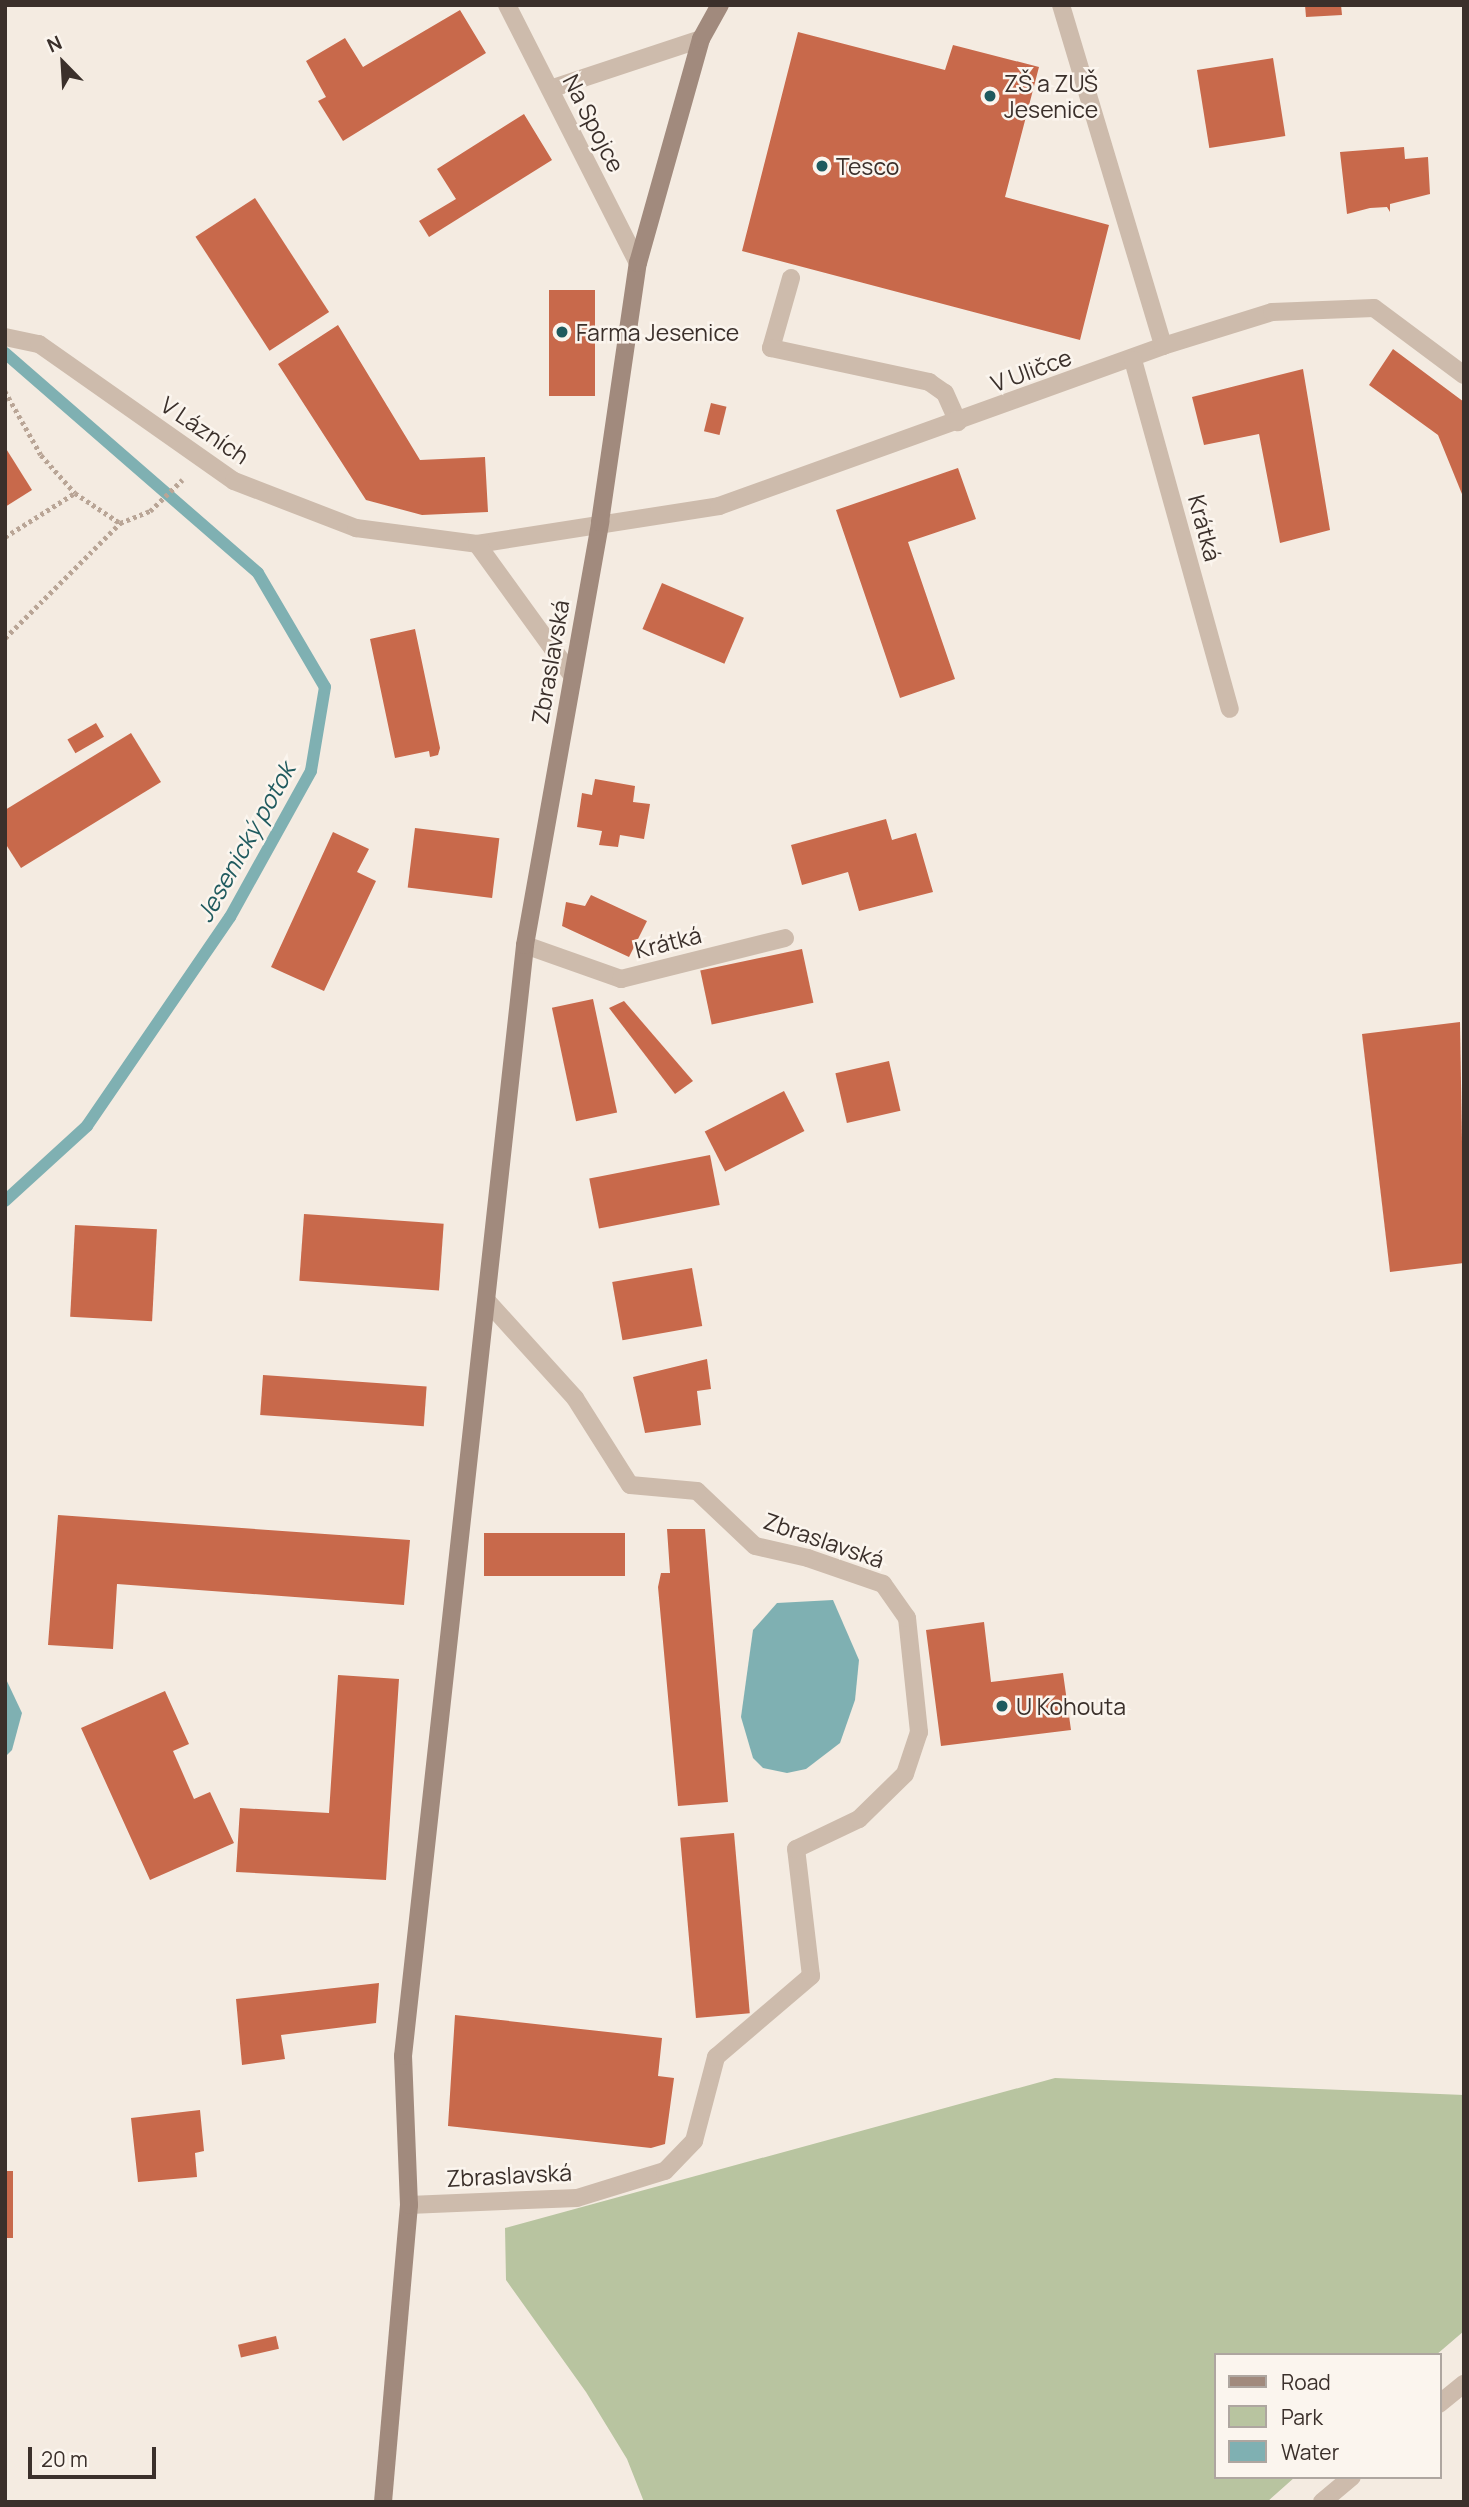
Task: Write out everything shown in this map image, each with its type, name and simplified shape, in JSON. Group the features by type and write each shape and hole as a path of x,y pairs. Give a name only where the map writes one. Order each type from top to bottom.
{"main road":[{"name":"Zbraslavská","path":"409,2205 403,2056 525,945 600,522 638,263 701,39 720,5"},
{"path":"383,2502 409,2205"}],"street":[{"name":"Na Spojce","path":"507,5 638,263"},
{"path":"1060,5 1163,346"},
{"path":"550,89 701,39"},
{"path":"791,278 771,348 929,382 945,393 958,422"},
{"name":"V Uličce","path":"600,522 719,506 1133,360 1163,346 1272,312 1374,308 1464,375"},
{"name":"V Lázních","path":"5,337 39,344 234,481 356,528 477,544 600,522"},
{"name":"Krátká","path":"1133,360 1230,709"},
{"path":"477,544 572,675"},
{"name":"Krátká","path":"525,945 621,979 785,938"},
{"name":"Zbraslavská","path":"409,2205 577,2198 665,2171 694,2141 716,2057 811,1976 796,1849 859,1819 905,1774 919,1732 907,1618 883,1584 808,1558 755,1546 697,1492 630,1485 575,1398 487,1301"},
{"path":"1441,2402 1464,2384"},
{"path":"1322,2502 1350,2479"}],"path":[{"path":"5,391 41,455 75,493 120,523"},
{"path":"5,638 120,523 150,511 176,487"},
{"path":"5,537 75,493"}],"green space":[{"path":"1055,2078 1464,2095 1464,2331 1438,2353 1214,2353 1214,2479 1293,2479 1267,2502 644,2502 627,2459 586,2392 506,2280 505,2228"}],"water":[{"path":"833,1600 859,1660 855,1700 840,1743 806,1769 787,1773 763,1768 753,1758 741,1717 753,1630 777,1603"},
{"path":"5,1677 22,1713 12,1750 5,1757"}],"building":[{"path":"1305,5 1341,5 1342,15 1306,17"},
{"path":"460,10 486,53 343,141 318,101 326,97 306,61 345,38 363,67"},
{"path":"798,32 945,70 953,45 1039,67 1005,197 1109,225 1080,340 742,251"},
{"path":"1273,58 1285,136 1209,148 1197,70"},
{"path":"524,114 552,160 429,237 419,221 456,199 437,169"},
{"path":"1404,147 1405,159 1428,157 1430,194 1390,204 1390,212 1387,207 1347,214 1340,152"},
{"path":"255,198 329,312 270,351 195,237"},
{"path":"549,290 595,290 595,396 549,396"},
{"path":"338,325 420,460 485,457 488,512 422,515 366,500 278,364"},
{"path":"1393,349 1464,402 1464,499 1438,435 1369,385"},
{"path":"1303,369 1330,530 1280,543 1259,434 1204,445 1192,397"},
{"path":"711,403 727,407 720,435 704,431"},
{"path":"5,447 32,490 5,507"},
{"path":"958,468 976,519 908,542 955,679 900,698 836,510"},
{"path":"662,583 744,618 724,664 642,629"},
{"path":"415,629 440,748 438,755 430,757 429,751 395,758 370,639"},
{"path":"96,723 104,737 75,753 67,740"},
{"path":"131,733 161,782 21,868 5,843 5,810"},
{"path":"595,779 635,786 633,802 650,804 644,839 620,835 618,847 599,845 602,831 577,827 582,793 592,795"},
{"path":"886,819 892,840 916,833 933,892 859,911 848,872 802,885 791,845"},
{"path":"415,828 499,838 492,898 408,888"},
{"path":"333,832 369,849 357,872 376,881 324,991 271,967"},
{"path":"591,895 647,921 629,957 562,926 566,902 585,906"},
{"path":"802,949 813,1003 712,1024 700,971"},
{"path":"593,999 617,1112 576,1121 552,1008"},
{"path":"624,1001 693,1081 675,1094 609,1008"},
{"path":"1460,1022 1464,1263 1390,1272 1362,1034"},
{"path":"889,1061 900,1111 847,1123 835,1073"},
{"path":"784,1091 804,1131 725,1172 705,1131"},
{"path":"710,1155 720,1205 599,1229 589,1178"},
{"path":"304,1214 444,1224 439,1291 299,1281"},
{"path":"75,1225 157,1229 152,1321 70,1317"},
{"path":"692,1268 702,1326 622,1340 612,1282"},
{"path":"707,1359 711,1389 697,1391 701,1425 645,1433 633,1377"},
{"path":"263,1375 427,1386 424,1426 260,1415"},
{"path":"58,1515 410,1540 404,1605 117,1584 113,1649 48,1645"},
{"path":"667,1529 705,1529 728,1802 678,1806 658,1587 661,1573 670,1573"},
{"path":"484,1533 625,1533 625,1576 484,1576"},
{"name":"U Kohouta","path":"984,1622 991,1682 1063,1673 1071,1730 941,1746 926,1630"},
{"path":"338,1675 399,1679 386,1880 236,1872 240,1808 329,1813"},
{"path":"165,1691 189,1744 173,1751 194,1799 210,1792 234,1843 150,1880 81,1728"},
{"path":"734,1833 750,2013 696,2018 680,1838"},
{"path":"379,1983 376,2023 281,2035 285,2059 242,2065 236,1999"},
{"path":"455,2015 662,2038 658,2076 674,2078 665,2144 651,2148 448,2126"},
{"path":"200,2110 204,2151 195,2153 197,2177 138,2182 131,2118"},
{"path":"5,2171 13,2171 13,2238 5,2238"},
{"path":"276,2336 279,2349 241,2357 238,2345"}],"waterway":[{"name":"Jesenický potok","path":"5,353 258,573 325,687 311,771 230,917 87,1126 5,1201"}],"place":[{"name":"ZŠ a ZUŠ Jesenice","path":"990,96"},
{"name":"Tesco","path":"822,166"},
{"name":"Farma Jesenice","path":"562,332"},
{"name":"U Kohouta","path":"1002,1706"}]}
